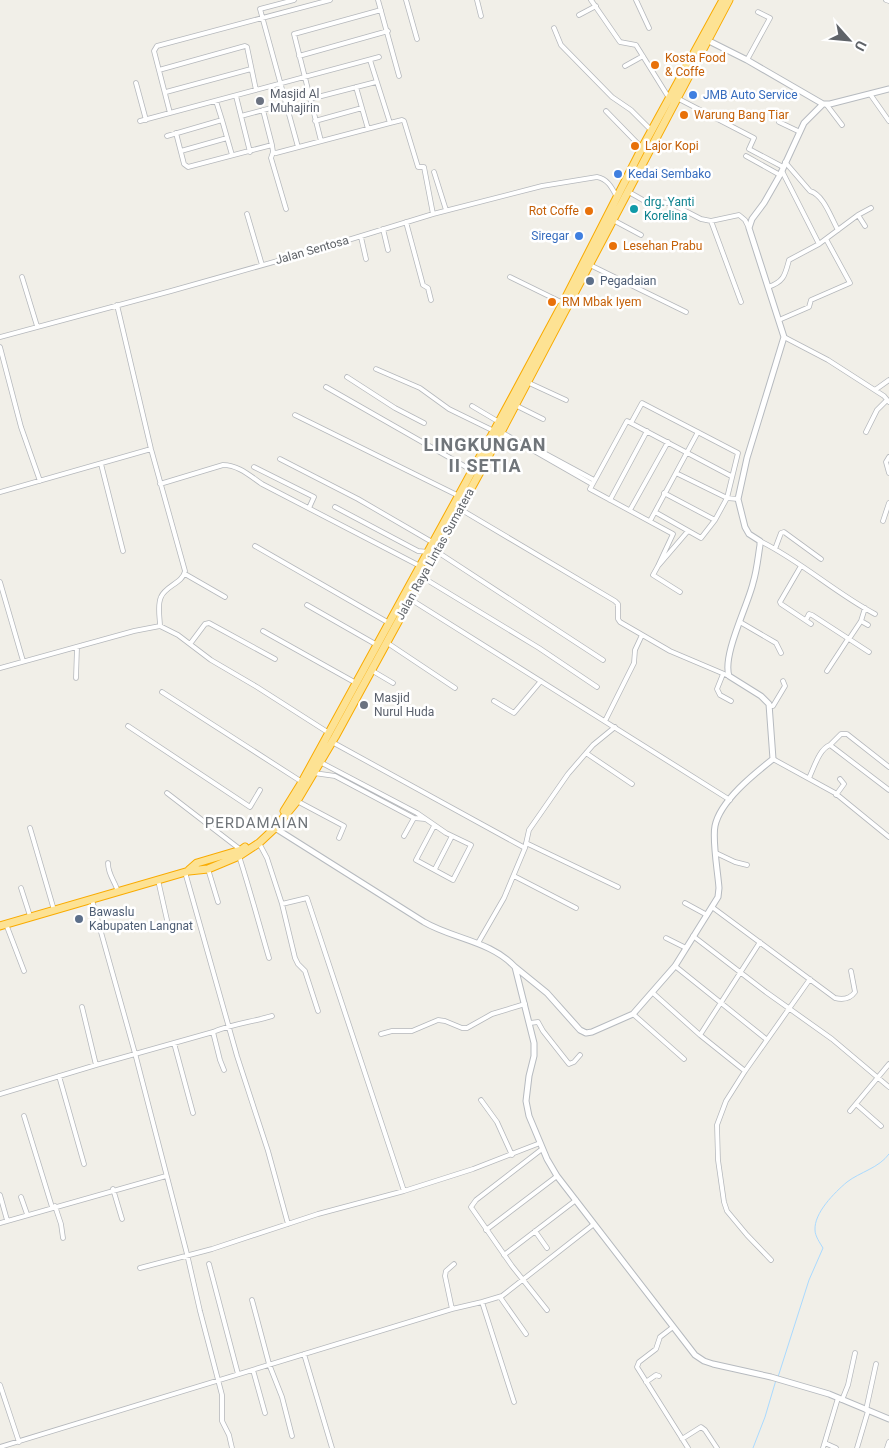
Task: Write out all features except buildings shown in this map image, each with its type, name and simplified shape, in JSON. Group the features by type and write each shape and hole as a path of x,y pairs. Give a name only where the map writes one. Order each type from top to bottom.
{"highway":[{"name":"Jalan Raya Lintas Sumatera","path":"705,38 722,0"},
{"name":"Jalan Raya Lintas Sumatera","path":"187,872 197,863 240,853 272,827 332,737 386,642 420,567 432,552 459,509 498,432 499,422 619,200 627,192 673,97 705,38 729,0"},
{"name":"Jalan Raya Lintas Sumatera","path":"3,925 187,872 208,869 259,843 275,828 297,801 320,762 356,683 389,623 422,577 432,552 432,542 528,382 612,220 642,148 673,97"}],"street":[{"path":"294,0 260,9 298,147"},
{"path":"170,113 154,51 157,46 330,0"},
{"path":"378,0 399,76"},
{"path":"406,0 417,39"},
{"path":"477,0 481,16"},
{"path":"592,0 620,42 634,43 673,97 754,138 749,149 782,169 810,191 814,192 821,199 838,230"},
{"path":"636,0 650,28"},
{"path":"579,14 596,6"},
{"path":"321,141 294,36 296,33 381,10"},
{"path":"747,60 770,18 758,12"},
{"path":"554,28 561,45 612,97 631,110 652,131"},
{"path":"299,56 388,31"},
{"path":"705,38 824,104 842,125"},
{"path":"159,70 245,46 247,47 256,90"},
{"path":"625,66 643,56"},
{"path":"140,122 379,57"},
{"path":"370,60 390,123"},
{"path":"166,92 252,69"},
{"path":"310,99 376,82"},
{"path":"136,83 146,120"},
{"path":"356,87 368,129"},
{"path":"749,228 752,219 764,203 808,118 824,104 889,89"},
{"path":"870,94 889,121"},
{"path":"236,96 250,152"},
{"path":"216,101 232,155"},
{"path":"241,116 286,104"},
{"path":"315,121 362,108"},
{"path":"263,110 272,145 273,152 271,158 286,209"},
{"path":"606,111 642,148"},
{"path":"167,136 222,120"},
{"path":"273,152 402,120 404,121 418,167 424,167 433,214"},
{"path":"779,122 800,132"},
{"path":"176,133 184,164 188,167 272,145"},
{"path":"181,151 227,138"},
{"path":"746,156 782,169 819,244"},
{"path":"434,172 446,210"},
{"name":"Jalan Sentosa","path":"0,337 361,236 446,210 542,186 591,177 602,178 606,180 619,200"},
{"path":"627,192 650,204 662,202 672,204 701,219 711,220 739,215 745,220 780,320 784,337 748,458 738,499 745,527 749,534 875,614"},
{"path":"768,287 775,285 784,278 789,260 819,244 858,215 871,208"},
{"path":"247,214 262,264"},
{"path":"858,215 865,226"},
{"path":"612,220 641,235"},
{"path":"711,220 741,302"},
{"path":"406,222 423,285 428,288 431,300"},
{"path":"383,229 388,250"},
{"path":"361,236 366,259"},
{"path":"780,320 810,308 811,300 850,284 826,239"},
{"path":"590,265 686,312"},
{"path":"22,277 37,326"},
{"path":"510,277 563,303"},
{"path":"117,305 151,449 185,574 225,597"},
{"path":"784,337 828,360 887,399"},
{"path":"0,347 18,419 40,481"},
{"path":"376,369 420,388 449,409 525,446 531,446 593,482"},
{"path":"347,377 395,408 424,423"},
{"path":"875,390 889,380"},
{"path":"528,382 566,400"},
{"path":"326,386 473,471"},
{"path":"866,432 877,410 887,399 889,393"},
{"path":"631,423 642,403 738,453 727,498 715,520 701,538 654,512"},
{"path":"515,405 543,419"},
{"path":"472,406 499,422"},
{"path":"295,415 459,496"},
{"path":"658,566 673,534 590,489 627,421 731,476"},
{"path":"610,500 647,432"},
{"path":"650,521 698,432"},
{"path":"630,510 668,442"},
{"path":"0,492 151,449"},
{"path":"889,456 886,462 889,473"},
{"path":"280,459 358,499 432,542"},
{"path":"101,464 123,551"},
{"path":"160,484 222,465 231,466 240,469 262,484 420,567"},
{"path":"254,467 314,497 310,508"},
{"path":"676,473 727,498 738,499"},
{"path":"664,493 715,520"},
{"path":"883,521 889,502"},
{"path":"335,507 418,551 432,552 603,660"},
{"path":"459,509 615,601 619,607 618,619 642,636 670,651 726,675 761,696 770,706 773,759"},
{"path":"680,592 652,575 688,531"},
{"path":"775,549 784,532 821,559"},
{"path":"731,701 720,695 718,689 726,675 728,656 754,582 760,541"},
{"path":"256,546 389,623"},
{"path":"801,566 780,602 811,624"},
{"path":"160,626 161,596 185,574"},
{"path":"422,577 539,648 597,687"},
{"path":"0,582 23,661"},
{"path":"408,597 730,800"},
{"path":"307,605 377,645"},
{"path":"828,671 861,621 866,608"},
{"path":"806,620 809,614 812,615 869,652"},
{"path":"861,621 868,625"},
{"path":"740,622 776,642 781,653"},
{"path":"190,644 206,624 209,623 275,659"},
{"path":"0,668 147,627 160,626 178,635 211,660 257,687 332,737 525,845 618,887"},
{"path":"264,631 356,683"},
{"path":"605,721 634,664 635,650 642,636"},
{"path":"386,642 455,688"},
{"path":"76,647 76,678"},
{"path":"371,670 393,683"},
{"path":"494,701 514,713 541,681"},
{"path":"770,706 773,706 783,690 783,681"},
{"path":"162,692 302,782"},
{"path":"128,726 250,807 260,790"},
{"path":"478,943 504,898 514,876 529,830 568,774 586,753 615,727"},
{"path":"809,778 822,752 841,734 847,734 889,767"},
{"path":"830,745 889,790"},
{"path":"586,753 632,784"},
{"path":"773,759 836,795 889,837"},
{"path":"275,828 424,922 439,930 478,943 509,962 547,993 576,1026 583,1031 592,1032 633,1014 675,966 719,892 715,828 720,814 746,780 773,759"},
{"path":"320,762 414,811 434,826 471,845 454,880 416,860 434,826"},
{"path":"314,773 335,776 414,818 425,819"},
{"path":"836,795 844,784 840,779"},
{"path":"167,792 240,853 269,958"},
{"path":"297,801 344,826 339,838"},
{"path":"404,836 414,818"},
{"path":"30,828 54,910"},
{"path":"435,869 452,836"},
{"path":"259,843 268,858 282,904 295,958 305,971 318,1011"},
{"path":"716,853 735,862 747,865"},
{"path":"108,863 109,875 115,882 118,892"},
{"path":"208,869 218,902"},
{"path":"187,872 237,1056 268,1151 288,1224"},
{"path":"514,876 576,908"},
{"path":"158,880 167,920"},
{"path":"21,888 30,916"},
{"path":"282,904 307,898 404,1191"},
{"path":"92,900 187,1254 222,1395 222,1421 229,1435 232,1448"},
{"path":"685,904 707,915"},
{"path":"712,906 835,998 841,1000 853,996 855,992 851,971"},
{"path":"3,925 24,971"},
{"path":"693,936 832,1039 889,1087"},
{"path":"666,938 686,948"},
{"path":"700,1035 760,942"},
{"path":"675,966 766,1039"},
{"path":"515,967 535,1049 526,1101 529,1116 541,1146 558,1176 695,1356 704,1361 782,1380 840,1399 889,1419"},
{"path":"771,1260 727,1211 720,1180 717,1125 726,1101 745,1070 810,979"},
{"path":"653,993 700,1035 745,1070"},
{"path":"381,1034 392,1031 412,1031 438,1020 445,1020 462,1028 467,1028 492,1014 525,1004"},
{"path":"82,1007 96,1065"},
{"path":"633,1014 684,1059"},
{"path":"0,1094 229,1026 253,1022 272,1016"},
{"path":"530,1024 538,1023 569,1064 574,1062 580,1055"},
{"path":"213,1032 224,1070"},
{"path":"174,1043 193,1113"},
{"path":"850,1111 889,1064"},
{"path":"59,1076 84,1164"},
{"path":"481,1100 497,1122 512,1155"},
{"path":"856,1104 881,1126"},
{"path":"24,1116 53,1206 61,1224 63,1238"},
{"path":"140,1268 404,1191 541,1146"},
{"path":"541,1146 472,1203 472,1210 547,1310"},
{"path":"0,1223 113,1189 166,1176"},
{"path":"486,1230 558,1176"},
{"path":"113,1189 122,1219"},
{"path":"0,1195 8,1220"},
{"path":"21,1197 27,1214"},
{"path":"504,1255 576,1200"},
{"path":"0,1447 452,1309 500,1297 594,1224"},
{"path":"536,1231 547,1248"},
{"path":"209,1264 238,1374"},
{"path":"452,1309 444,1276 454,1264"},
{"path":"500,1297 526,1334"},
{"path":"252,1300 269,1364 282,1397 292,1436"},
{"path":"482,1302 514,1402"},
{"path":"673,1327 660,1337 656,1350 637,1364 637,1367 688,1448"},
{"path":"823,1448 840,1399 848,1385 855,1353"},
{"path":"304,1354 332,1448"},
{"path":"857,1448 867,1411 876,1364"},
{"path":"253,1370 265,1413"},
{"path":"646,1382 656,1375 659,1376"},
{"path":"0,1385 19,1442"},
{"path":"682,1439 701,1427 717,1448"},
{"path":"888,1448 889,1442"},
{"path":"825,1443 836,1448"}],"waterway":[{"path":"778,1377 809,1280 823,1248 815,1232 821,1210 847,1182 880,1163 889,1154"},
{"path":"753,1448 776,1380"}],"place":[{"name":"Kosta Food & Coffe","path":"655,65"},
{"name":"JMB Auto Service","path":"693,95"},
{"name":"Masjid Al Muhajirin","path":"260,101"},
{"name":"Warung Bang Tiar","path":"684,115"},
{"name":"Lajor Kopi","path":"635,146"},
{"name":"Kedai Sembako","path":"618,174"},
{"name":"drg. Yanti Korelina","path":"634,209"},
{"name":"Rot Coffe","path":"589,211"},
{"name":"Siregar","path":"579,236"},
{"name":"Lesehan Prabu","path":"613,246"},
{"name":"Pegadaian","path":"590,281"},
{"name":"RM Mbak Iyem","path":"552,302"},
{"name":"Masjid Nurul Huda","path":"364,705"},
{"name":"Bawaslu Kabupaten Langnat","path":"79,919"}],"district":[{"name":"LINGKUNGAN II SETIA","path":"485,455"},
{"name":"PERDAMAIAN","path":"257,823"}]}
